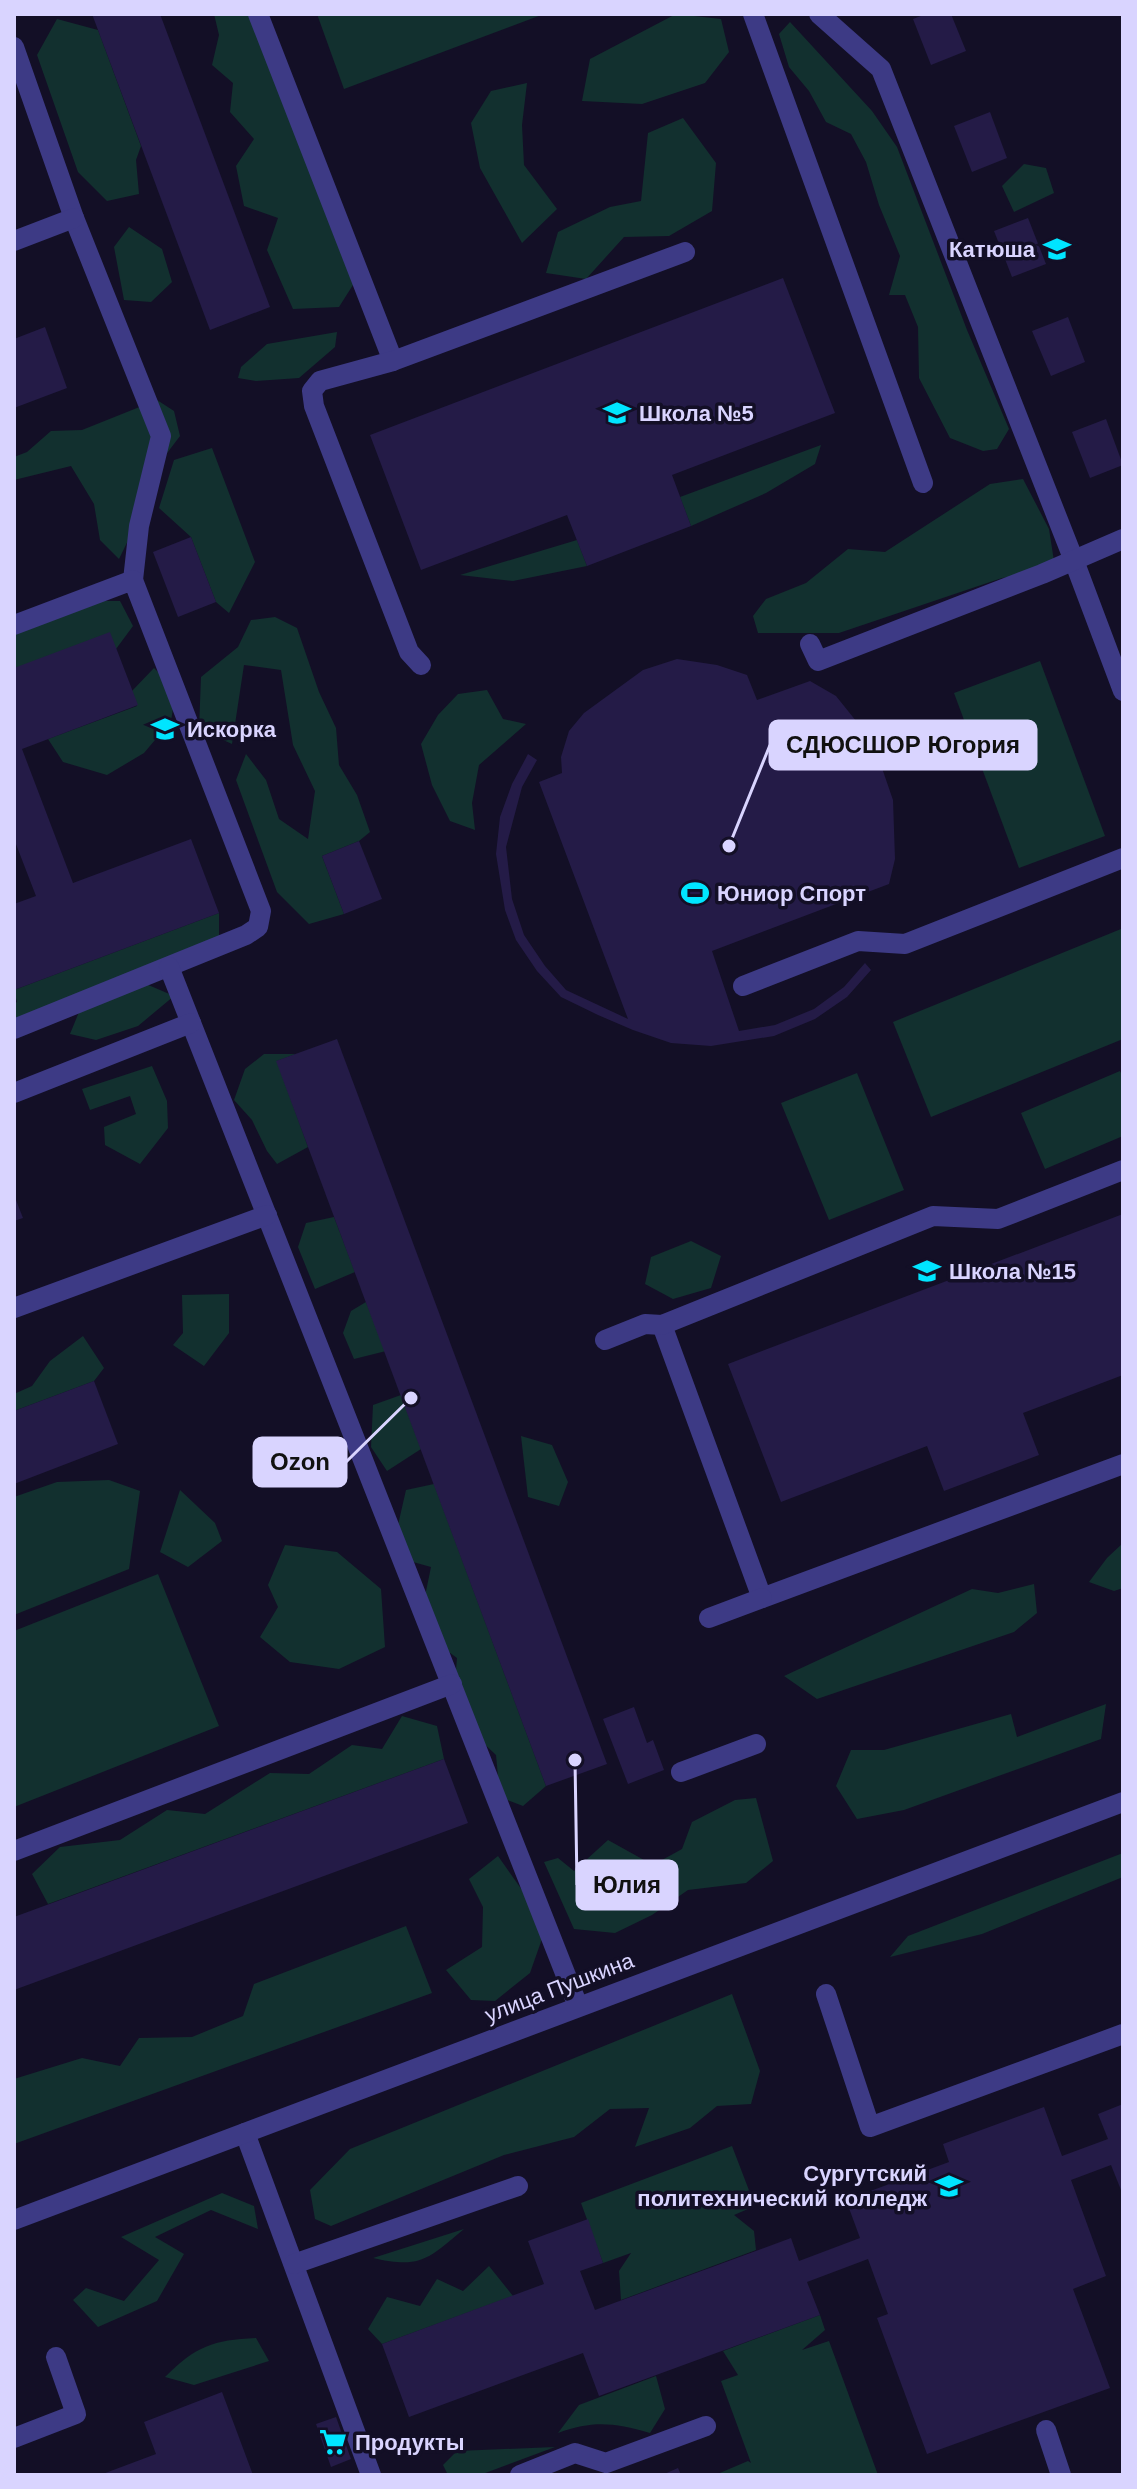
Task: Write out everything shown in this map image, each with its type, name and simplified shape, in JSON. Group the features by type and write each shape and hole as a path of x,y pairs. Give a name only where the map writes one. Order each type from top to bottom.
{"street":[{"path":"258,14 393,361"},
{"path":"753,14 923,483"},
{"path":"819,14 881,69 1123,691"},
{"path":"14,47 74,218 161,436 139,526 133,580 261,911 258,927 246,935 14,1029"},
{"path":"14,241 74,218"},
{"path":"421,665 409,652 403,638 314,406 312,391 320,381 393,361 685,252"},
{"path":"810,644 818,661 1042,574 1123,539"},
{"path":"14,625 133,580"},
{"path":"743,986 858,941 905,944 1123,858"},
{"path":"169,967 578,2006"},
{"path":"14,1093 191,1023"},
{"path":"605,1340 645,1324 662,1325 933,1216 998,1219 1123,1170"},
{"path":"14,1308 267,1215"},
{"path":"662,1325 762,1598"},
{"path":"709,1618 1123,1464"},
{"path":"14,1851 452,1684"},
{"path":"681,1772 756,1744"},
{"name":"улица Пушкина","path":"14,2220 1123,1802"},
{"path":"826,1994 870,2127 1123,2034"},
{"path":"245,2133 371,2475"},
{"path":"294,2264 518,2186"},
{"path":"14,2438 76,2414 56,2357"},
{"path":"520,2475 575,2453 606,2463 706,2426"},
{"path":"1046,2430 1061,2475"}],"green space":[{"path":"214,14 255,14 358,277 339,307 293,309 267,250 278,218 244,206 236,166 254,139 230,112 233,83 212,65 219,35"},
{"path":"317,14 544,14 344,89"},
{"path":"676,14 721,19 729,52 705,83 642,104 582,101 590,59"},
{"path":"57,19 98,30 141,146 136,160 139,194 107,201 78,172 37,55"},
{"path":"790,22 872,111 897,147 967,330 1009,429 997,449 983,451 950,438 919,378 918,327 905,295 889,295 900,256 879,205 866,162 851,134 826,122 809,91 789,67 779,34"},
{"path":"527,83 522,125 524,165 557,209 522,243 480,168 471,123 491,91"},
{"path":"683,118 716,163 712,211 669,236 624,237 586,279 546,273 558,232 610,207 641,201 648,133"},
{"path":"1024,164 1046,168 1054,193 1014,212 1002,186"},
{"path":"129,227 162,249 172,282 151,302 124,300 114,247"},
{"path":"337,332 335,347 299,378 256,381 238,378 241,367 267,344"},
{"path":"157,400 174,411 180,436 152,473 146,504 119,559 100,540 94,504 71,466 14,480 14,457 27,452 51,431 82,430"},
{"path":"821,445 815,464 766,493 691,526 680,497"},
{"path":"212,448 255,562 229,613 216,602 191,537 159,508 174,460"},
{"path":"1023,479 1049,529 1054,561 1033,573 1002,578 839,633 758,633 753,616 766,599 806,583 848,549 885,552 990,484"},
{"path":"577,540 587,566 513,581 460,575"},
{"path":"78,601 120,601 133,626 116,649 14,668 14,631"},
{"path":"275,617 297,628 319,692 336,728 339,765 357,795 370,832 359,841 322,856 344,914 309,924 277,892 236,780 246,754 266,780 279,819 308,839 315,791 293,745 281,670 244,665 232,744 199,729 201,677 238,647 251,620"},
{"path":"1040,661 1105,836 1019,868 954,693"},
{"path":"154,668 176,690 171,721 144,753 107,775 63,762 48,739 137,706 132,691"},
{"path":"487,690 503,719 526,724 479,765 472,803 475,830 450,821 432,785 421,744 438,715 458,694"},
{"path":"219,913 219,941 146,984 174,996 138,1026 96,1040 70,1034 79,1012 14,1024 14,1004 17,1002 14,990"},
{"path":"1121,929 1123,1039 931,1117 893,1022"},
{"path":"264,1054 296,1054 277,1061 308,1147 277,1164 252,1120 234,1100 245,1069"},
{"path":"152,1066 167,1101 168,1128 140,1164 105,1145 104,1127 136,1114 130,1096 90,1110 82,1089"},
{"path":"1120,1071 1123,1078 1123,1136 1045,1169 1021,1113"},
{"path":"857,1073 904,1190 829,1220 781,1103"},
{"path":"334,1217 355,1272 315,1289 298,1247 306,1223"},
{"path":"691,1241 721,1256 711,1288 673,1299 645,1284 651,1257"},
{"path":"229,1294 229,1333 204,1366 173,1345 183,1333 182,1295"},
{"path":"366,1302 386,1351 354,1359 343,1333 351,1311"},
{"path":"83,1336 104,1368 94,1381 14,1411 14,1394 32,1386 50,1361"},
{"path":"401,1395 421,1449 387,1471 371,1447 373,1405"},
{"path":"521,1436 552,1445 568,1482 559,1506 528,1497"},
{"path":"109,1480 140,1491 129,1569 14,1615 14,1497 57,1482"},
{"path":"434,1484 546,1786 523,1806 500,1797 496,1755 478,1738 454,1694 457,1658 438,1644 424,1601 431,1567 413,1562 398,1525 406,1490"},
{"path":"180,1490 215,1523 222,1541 188,1567 160,1552"},
{"path":"1123,1543 1123,1588 1114,1591 1089,1582 1107,1558"},
{"path":"285,1545 337,1552 381,1589 385,1647 339,1669 290,1662 260,1637 278,1607 268,1585"},
{"path":"158,1574 219,1726 14,1807 14,1631"},
{"path":"1034,1584 1037,1613 1014,1632 817,1699 784,1676 972,1589 998,1593"},
{"path":"1106,1704 1101,1739 904,1810 857,1819 836,1786 851,1750 884,1750 1011,1714 1017,1737"},
{"path":"402,1716 437,1726 444,1759 48,1904 32,1874 60,1847 120,1840 167,1810 205,1814 270,1773 309,1774 352,1745 382,1749"},
{"path":"756,1798 773,1861 746,1883 688,1890 652,1915 615,1933 574,1929 544,1862 558,1858 574,1871 608,1840 653,1865 682,1849 692,1822 735,1800"},
{"path":"1123,1853 1123,1877 982,1934 890,1957 908,1936"},
{"path":"498,1856 522,1890 543,1936 530,1973 495,2001 471,2000 446,1970 482,1947 483,1907 469,1879"},
{"path":"406,1926 432,1993 14,2144 14,2079 82,2058 120,2066 139,2038 192,2037 243,2016 254,1984"},
{"path":"732,1994 760,2071 751,2104 717,2106 690,2128 635,2147 649,2108 610,2109 574,2137 504,2155 331,2226 315,2219 310,2190 350,2149"},
{"path":"732,2146 755,2206 734,2215 754,2231 756,2250 621,2300 619,2271 631,2253 603,2263 581,2203"},
{"path":"222,2193 254,2206 258,2229 211,2210 155,2237 184,2254 157,2301 98,2327 73,2300 86,2288 124,2301 159,2260 121,2237"},
{"path":"464,2229 423,2259 402,2262 373,2258"},
{"path":"489,2266 513,2296 382,2344 368,2329 387,2297 420,2306 437,2279 463,2291"},
{"path":"820,2315 825,2330 802,2350 829,2341 878,2475 715,2475 748,2461 751,2463 721,2381 738,2375 723,2351"},
{"path":"256,2338 269,2361 194,2385 165,2377 186,2358 206,2347"},
{"path":"656,2376 665,2409 650,2433 604,2424 558,2433 579,2405"},
{"path":"555,2447 480,2475 448,2475 443,2465 457,2451"}],"building":[{"path":"92,14 160,14 270,307 210,330"},
{"path":"926,14 951,14 966,51 931,65 913,19"},
{"path":"990,112 1007,158 972,172 954,126"},
{"path":"1028,218 1046,264 1012,277 994,231"},
{"path":"783,278 835,413 672,475 691,526 587,566 567,515 421,570 370,435"},
{"path":"1068,317 1085,362 1051,376 1032,331"},
{"path":"45,327 67,388 14,408 14,339"},
{"path":"1106,419 1123,465 1090,478 1072,432"},
{"path":"191,537 216,602 178,617 153,552"},
{"path":"110,632 138,705 22,749 73,883 191,839 219,913 14,990 14,904 36,896 14,839 14,668"},
{"path":"677,659 717,665 747,675 757,700 810,681 836,696 873,742 893,800 895,859 889,884 712,951 739,1031 775,1025 814,1009 844,987 865,963 871,970 847,997 815,1019 774,1036 711,1046 671,1043 598,1015 561,997 537,971 516,940 505,910 496,854 500,817 512,784 528,754 537,760 522,787 506,847 512,899 524,935 566,990 628,1019 539,782 562,773 561,757 569,731 584,713 643,670"},
{"path":"359,841 382,899 344,914 322,856"},
{"path":"337,1039 607,1764 546,1786 276,1061"},
{"path":"14,1195 23,1218 14,1221"},
{"path":"1123,1214 1123,1375 1023,1413 1039,1455 944,1491 927,1446 781,1502 728,1364"},
{"path":"94,1381 118,1444 14,1484 14,1411"},
{"path":"634,1707 647,1743 653,1740 664,1770 628,1784 603,1719"},
{"path":"444,1759 468,1823 14,1990 14,1917"},
{"path":"1123,2104 1123,2195 1111,2165 1071,2180 1106,2276 1073,2289 1110,2388 927,2454 877,2318 888,2314 868,2259 807,2282 820,2315 599,2396 583,2353 409,2417 382,2344 544,2284 528,2241 588,2219 603,2263 580,2271 595,2310 791,2238 799,2261 860,2238 846,2200 949,2162 943,2144 1044,2107 1062,2156 1108,2139 1098,2114"},
{"path":"222,2392 253,2475 100,2475 156,2454 144,2422"},
{"name":"Продукты","path":"336,2417 351,2459 331,2467 316,2424"},
{"path":"678,2468 681,2475 662,2475"}],"place":[{"name":"Катюша","path":"1057,249"},
{"name":"Школа №5","path":"617,413"},
{"name":"Искорка","path":"165,729"},
{"name":"СДЮСШОР Югория","path":"729,846"},
{"name":"Юниор Спорт","path":"695,893"},
{"name":"Школа №15","path":"927,1271"},
{"name":"Ozon","path":"411,1398"},
{"name":"Юлия","path":"575,1760"},
{"name":"Сургутский политехнический колледж","path":"949,2186"},
{"name":"Продукты","path":"333,2442"}]}
